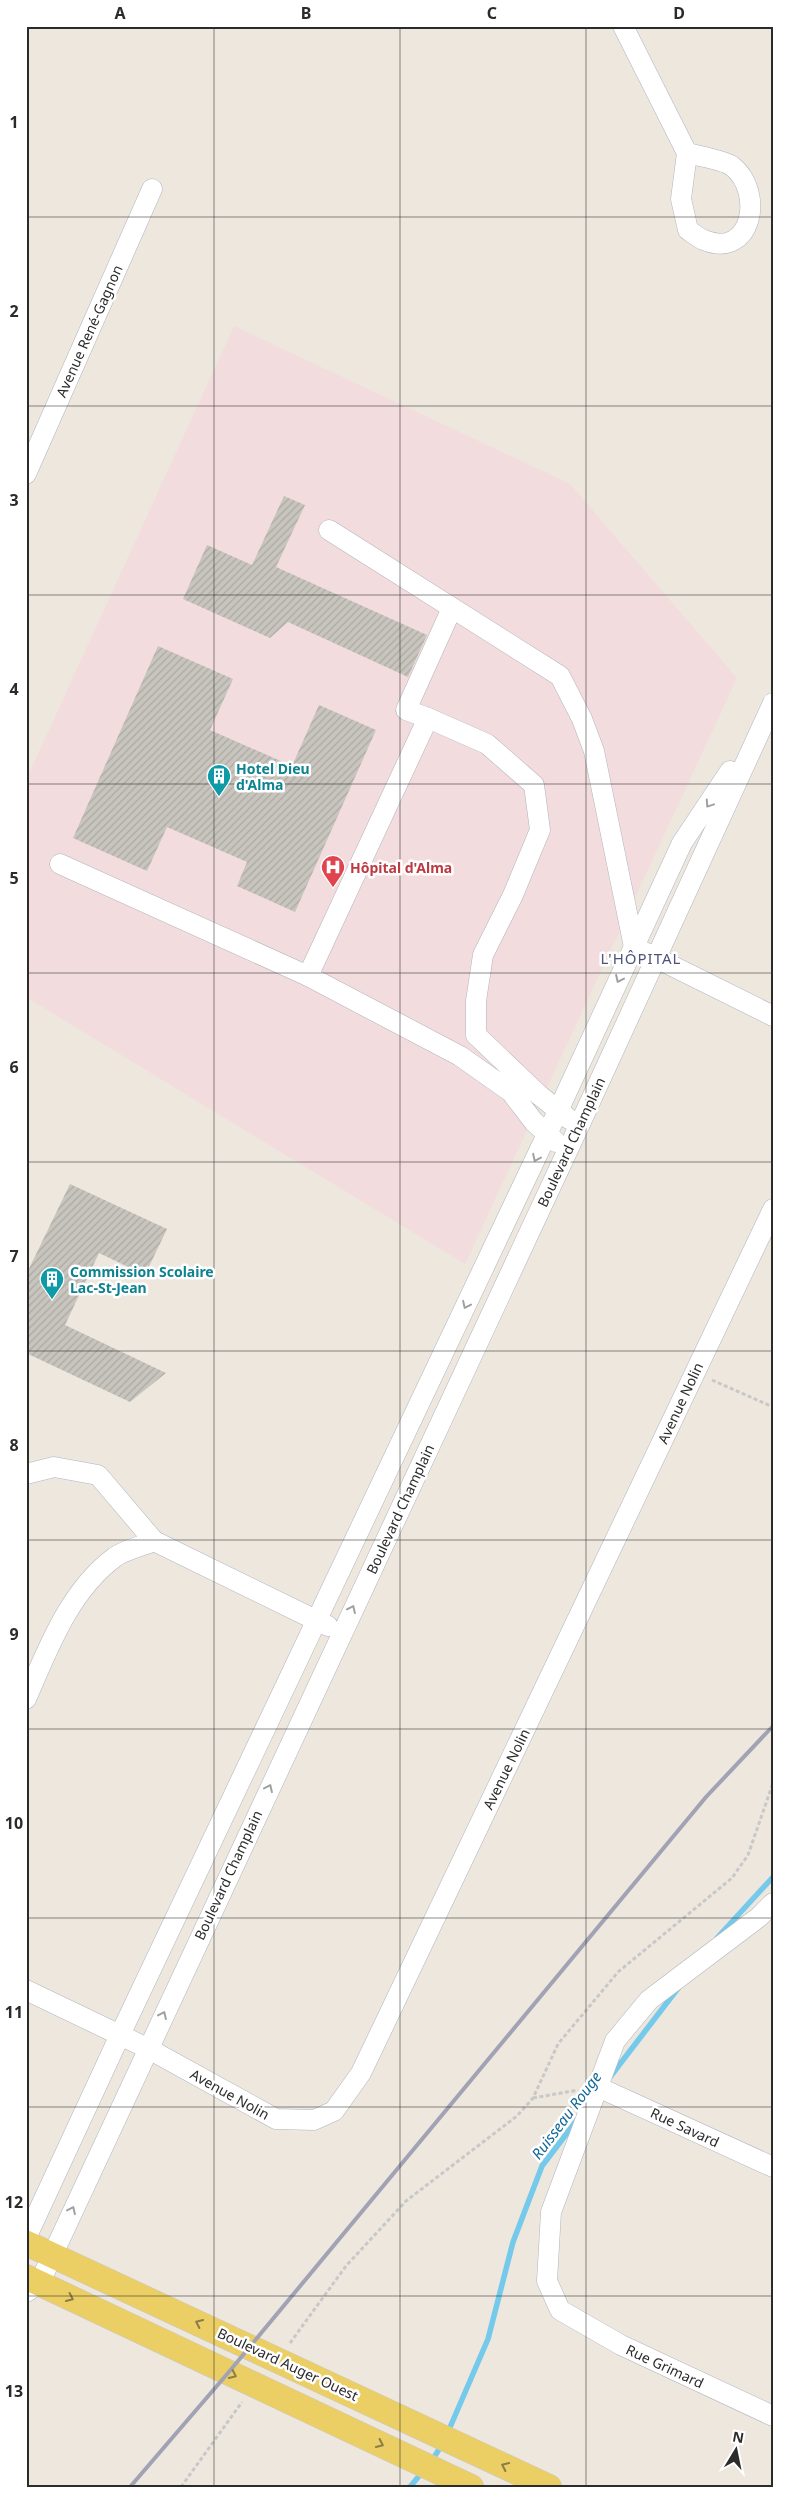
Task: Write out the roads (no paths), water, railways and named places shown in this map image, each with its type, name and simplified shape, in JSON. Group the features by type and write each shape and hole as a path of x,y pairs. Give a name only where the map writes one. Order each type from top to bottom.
{"main road":[{"name":"Boulevard Auger Ouest","path":"26,2243 549,2487"},
{"path":"30,2284 256,2386 471,2487"}],"street":[{"path":"623,26 687,152 681,200 688,230 704,240 724,244 740,236 750,220 751,199 744,182 731,165 687,152"},
{"name":"Avenue René-Gagnon","path":"26,474 152,189"},
{"path":"329,530 560,676 582,719 594,751 634,947 773,1016"},
{"path":"452,608 406,710 487,744 534,785 540,830 513,895 483,955 476,1001 476,1035 558,1111 579,1126"},
{"name":"Boulevard Champlain","path":"26,2238 120,2035 547,1135 682,843 769,711"},
{"name":"Boulevard Champlain","path":"30,2284 52,2254 568,1150 769,711"},
{"path":"308,976 428,718"},
{"path":"60,864 308,976 460,1056 511,1092 547,1135 568,1150"},
{"name":"Avenue Nolin","path":"26,1990 147,2048 276,2119 314,2120 334,2111 361,2073 773,1209"},
{"path":"26,1474 54,1467 98,1475 154,1541 342,1632"},
{"path":"26,1699 51,1641 84,1586 116,1556 154,1541"},
{"path":"598,2086 615,2042 649,2000 768,1914"},
{"name":"Rue Savard","path":"598,2086 773,2167"},
{"name":"Rue Grimard","path":"598,2086 551,2212 547,2281 560,2310 621,2345 773,2416"}],"waterway":[{"name":"Ruisseau Rouge","path":"717,1938 773,1877"},
{"name":"Ruisseau Rouge","path":"610,2077 679,1987"},
{"name":"Ruisseau Rouge","path":"448,2432 488,2339 513,2242 542,2166 577,2120"},
{"name":"Ruisseau Rouge","path":"431,2462 443,2443"},
{"name":"Ruisseau Rouge","path":"410,2487 423,2471"}],"railway":[{"path":"130,2487 228,2373 706,1797 773,1726"}],"place":[{"name":"Hotel Dieu d'Alma","path":"219,797"},
{"name":"Hôpital d'Alma","path":"333,888"},
{"name":"Commission Scolaire Lac-St-Jean","path":"52,1300"}],"district":[{"name":"L'HÔPITAL","path":"641,958"}]}
